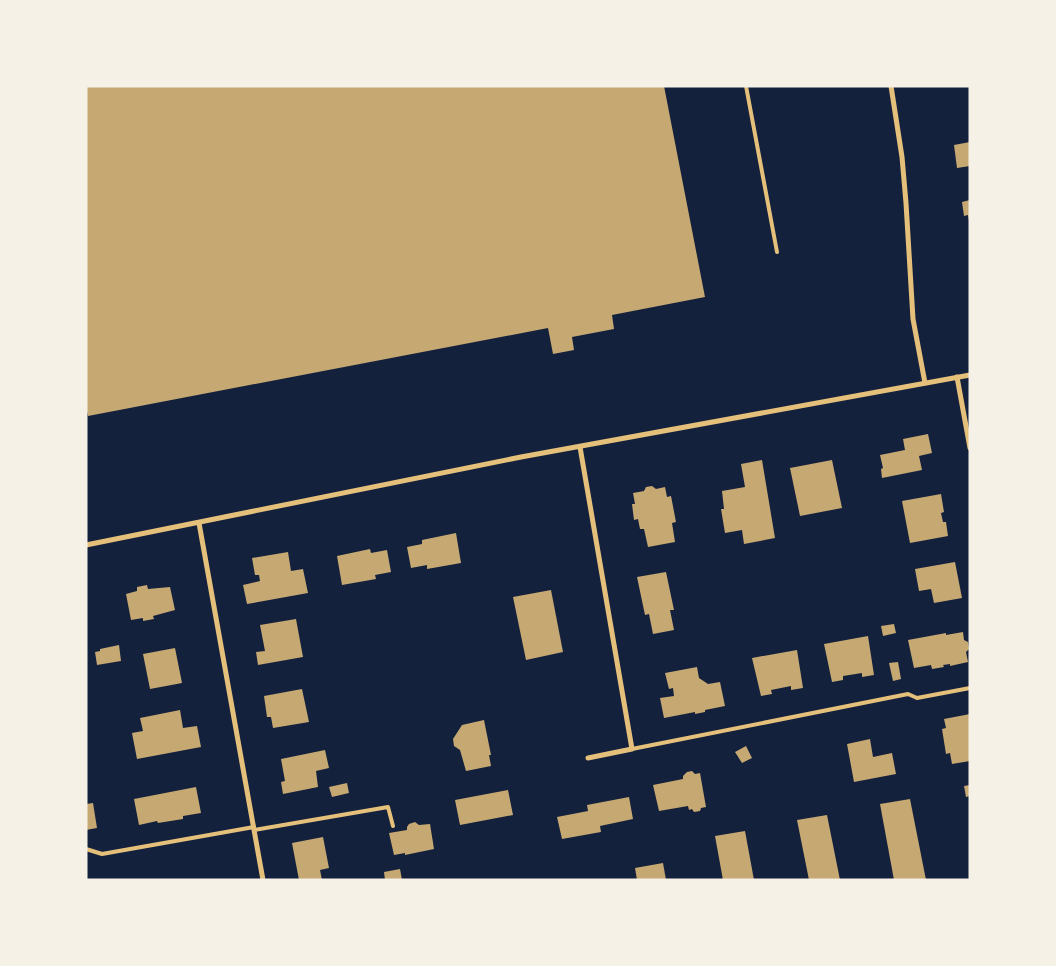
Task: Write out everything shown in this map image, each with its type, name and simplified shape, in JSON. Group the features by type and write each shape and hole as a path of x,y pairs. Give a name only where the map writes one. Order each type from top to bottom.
{"street":[{"path":"891,86 904,184 913,319 925,383"},
{"path":"86,545 521,457 970,375"},
{"path":"957,377 970,448"},
{"path":"580,447 632,748 588,758"},
{"path":"199,523 263,880"}],"lane":[{"path":"746,86 777,252"},
{"path":"632,748 908,694 918,698 970,688"},
{"path":"86,850 102,854 388,806 393,826"}],"building":[{"path":"86,86 664,86 705,297 612,315 614,329 572,337 574,350 553,354 548,328 88,416 86,407"},
{"path":"970,142 970,166 957,168 954,145"},
{"path":"970,200 969,221 968,215 964,216 962,202"},
{"path":"928,434 932,453 919,456 922,470 882,478 881,469 883,468 880,455 905,450 903,439"},
{"path":"762,460 775,538 744,544 742,530 725,533 721,509 724,509 722,491 745,487 741,464"},
{"path":"832,460 842,508 800,516 790,468"},
{"path":"652,486 656,489 665,487 667,497 671,496 676,522 672,523 675,542 648,547 644,529 640,529 638,519 634,520 632,504 635,504 633,493 644,491 646,487"},
{"path":"941,494 944,512 941,513 943,522 946,522 948,536 910,543 902,501"},
{"path":"456,533 461,563 427,569 427,565 411,568 407,547 422,544 422,540"},
{"path":"370,549 371,553 387,550 391,572 375,575 376,579 342,585 337,556"},
{"path":"288,552 291,571 303,569 308,593 247,604 243,585 260,581 259,575 255,575 252,558"},
{"path":"955,562 962,598 934,603 931,589 919,591 915,569"},
{"path":"666,572 674,610 670,610 674,630 653,634 649,614 645,615 637,577"},
{"path":"147,585 148,589 170,587 175,610 153,616 154,619 143,621 143,618 131,620 126,594 137,591 137,587"},
{"path":"551,590 563,652 526,660 513,597"},
{"path":"296,619 303,657 258,665 256,652 265,651 260,625"},
{"path":"894,624 896,633 883,636 881,626"},
{"path":"963,632 964,640 968,642 969,649 966,652 968,662 950,666 950,664 943,665 944,667 932,669 931,665 914,668 908,640"},
{"path":"868,636 874,675 862,677 862,673 843,676 843,680 832,682 824,644"},
{"path":"119,645 121,661 97,665 95,652"},
{"path":"175,648 182,683 150,689 143,654"},
{"path":"797,650 803,688 791,690 791,686 771,690 772,694 761,696 752,658"},
{"path":"898,662 901,679 893,681 889,663"},
{"path":"697,667 699,678 708,684 720,682 725,706 695,714 695,712 664,718 660,698 674,696 673,688 669,689 665,673"},
{"path":"302,689 309,722 273,728 271,717 267,717 264,696"},
{"path":"180,710 183,728 197,726 201,747 137,759 132,733 143,731 140,718"},
{"path":"970,714 970,761 952,764 950,753 946,754 942,729 946,728 944,719"},
{"path":"484,720 491,755 489,755 491,766 466,771 460,750 454,746 453,739 462,725"},
{"path":"870,739 873,757 892,753 896,774 854,782 847,744"},
{"path":"746,746 752,758 742,763 735,752"},
{"path":"325,750 329,768 316,771 318,787 283,794 281,782 285,781 281,759"},
{"path":"692,771 695,774 700,773 706,807 694,812 692,809 689,810 688,806 659,811 653,785 683,779 687,772"},
{"path":"347,783 349,793 332,797 329,787"},
{"path":"970,785 970,796 966,797 964,786"},
{"path":"196,787 201,813 183,816 183,819 158,823 157,821 139,825 134,799"},
{"path":"508,790 513,815 460,825 455,800"},
{"path":"629,797 633,819 600,826 601,832 562,839 557,817 588,811 587,805"},
{"path":"910,799 926,880 894,880 880,804"},
{"path":"93,803 97,828 86,830 86,804"},
{"path":"827,815 840,880 809,880 797,820"},
{"path":"415,822 419,825 430,824 434,849 405,855 405,853 394,855 389,833 407,830 409,824"},
{"path":"745,831 754,880 723,880 715,836"},
{"path":"323,837 329,868 320,870 322,880 299,880 292,843"},
{"path":"663,863 666,880 637,880 635,868"},
{"path":"400,869 402,880 385,880 384,872"}]}
